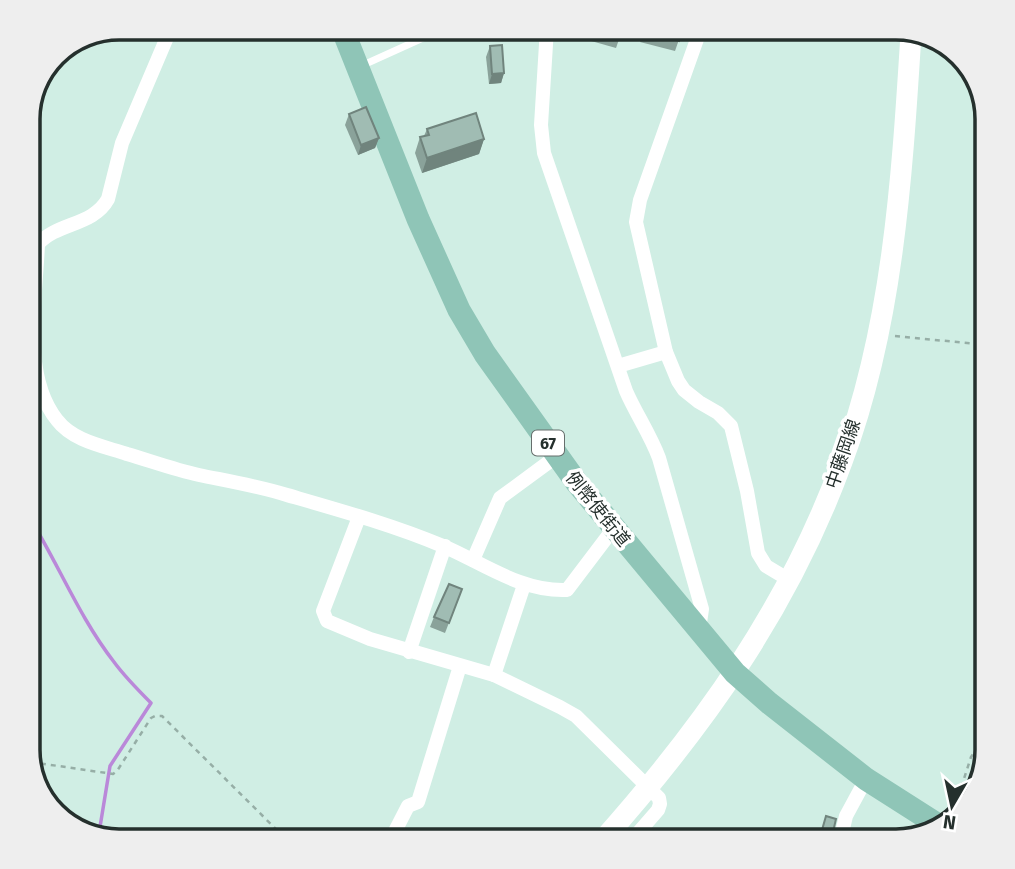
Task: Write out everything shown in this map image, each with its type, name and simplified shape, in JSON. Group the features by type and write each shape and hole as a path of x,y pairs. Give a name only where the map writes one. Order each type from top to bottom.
{"main road":[{"name":"例幣使街道","path":"347,40 418,219 459,310 485,355 556,456 734,673 866,779 930,821"},
{"name":"中藤岡線","path":"613,829 649,786 761,633 791,581 843,460 858,413 877,335 895,231 910,42"}],"street":[{"path":"40,239 95,214 103,206 108,198 122,143 166,40"},
{"path":"546,40 541,125 544,153 633,406 650,433 659,458 702,609 699,630"},
{"path":"697,40 640,200 636,222 667,352 677,381 684,390 718,413 731,426 747,491 758,553 766,566 791,581"},
{"path":"618,366 667,352"},
{"path":"40,388 58,422 74,435 94,444 195,474 284,494 359,517 444,546 524,584 567,590 614,528"},
{"path":"474,560 500,498 556,456"},
{"path":"359,517 323,615 327,621 344,630 409,652 494,675 576,716 659,797 660,804 651,821 643,829"},
{"path":"409,652 444,546"},
{"path":"494,675 524,584"},
{"path":"396,829 408,806 418,802 460,666"},
{"path":"843,829 846,816 866,779"}],"lane":[{"path":"358,67 418,40"}],"path":[{"path":"877,335 975,344"},
{"path":"42,764 113,774 151,719 162,716 276,829"},
{"path":"958,798 975,752"}],"building":[{"path":"502,45 504,73 492,74 490,46"},
{"path":"366,107 379,138 361,145 349,114"},
{"path":"476,113 484,139 427,158 420,137 429,135 427,129"},
{"path":"449,584 462,589 449,623 434,617"},
{"path":"826,816 836,819 834,829 822,829"}],"waterway":[{"path":"40,536 101,645 151,703 110,766 100,826"}]}
